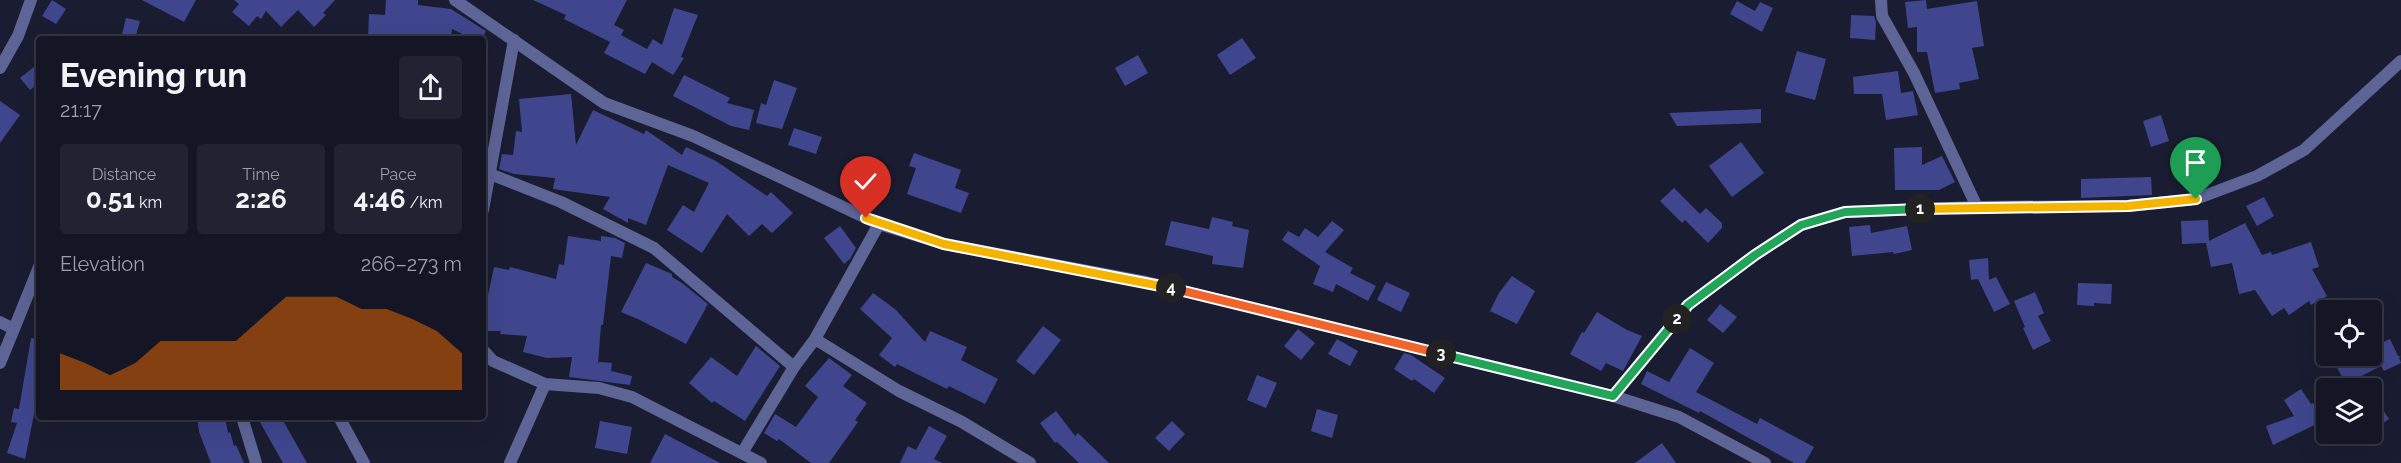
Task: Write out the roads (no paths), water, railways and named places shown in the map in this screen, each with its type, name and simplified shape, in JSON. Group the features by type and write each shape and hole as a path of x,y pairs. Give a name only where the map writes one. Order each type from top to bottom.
{"street":[{"path":"0,68 18,36 32,0"},
{"path":"456,0 604,103 693,136 879,224 944,244 1146,282 1613,396 1678,417 1765,463"},
{"path":"1881,0 1882,16 1914,73 1977,207"},
{"path":"486,195 514,40"},
{"path":"1613,396 1688,305 1755,255 1801,225 1845,212 1977,207 2128,206 2196,199 2257,176 2304,150 2401,61"},
{"path":"490,174 561,202 654,248 794,367"},
{"path":"742,453 794,367 815,339 879,224"},
{"path":"0,363 36,274"},
{"path":"0,322 14,329"},
{"path":"815,339 899,391 962,422 1030,463"},
{"path":"486,353 493,361 545,384 599,388 632,397 761,463"},
{"path":"510,463 545,384"},
{"path":"243,420 256,463"},
{"path":"341,420 364,463"}]}
